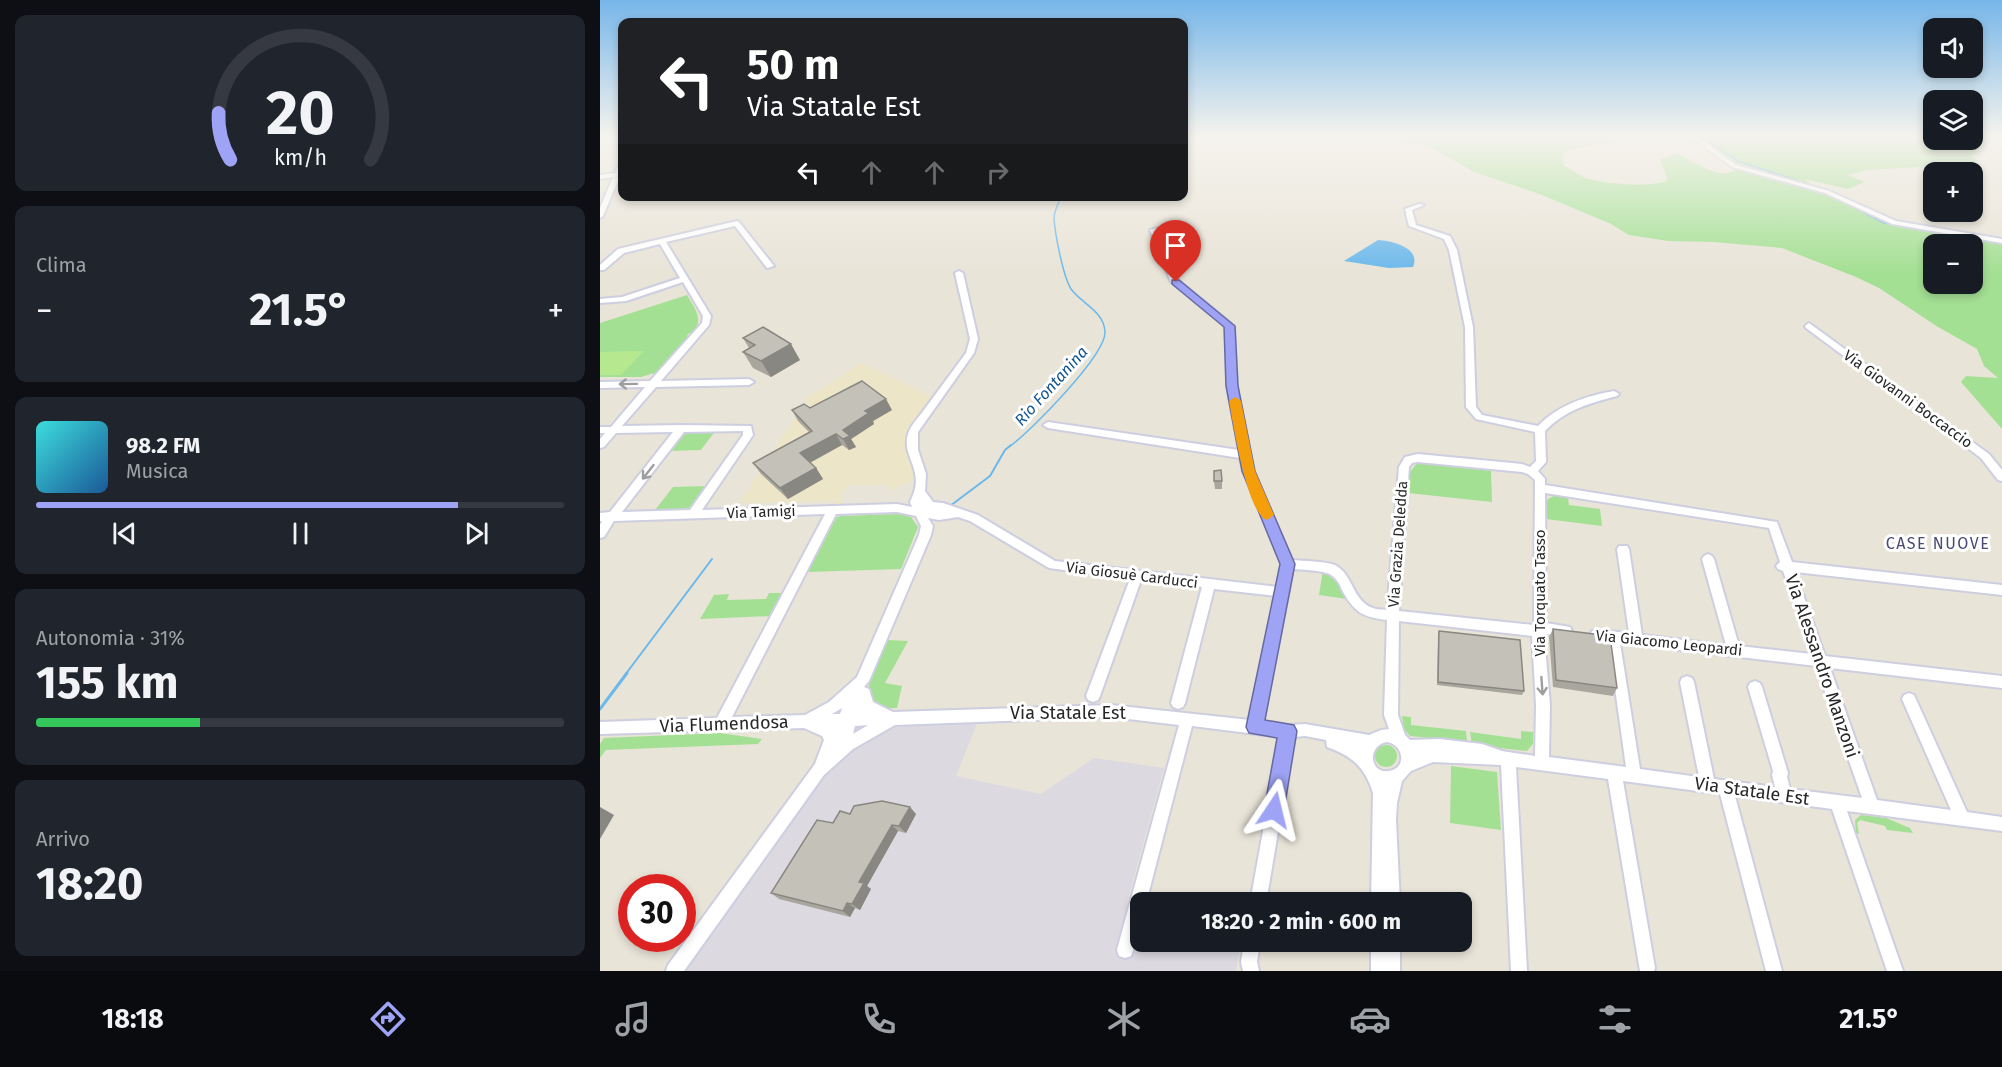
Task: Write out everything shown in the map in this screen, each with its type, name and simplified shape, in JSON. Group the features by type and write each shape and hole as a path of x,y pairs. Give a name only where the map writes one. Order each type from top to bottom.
{"street":[{"path":"600,216 616,182"},
{"path":"1794,182 1835,195 1894,223 2002,242"},
{"path":"1421,205 1408,209 1413,226 1447,238 1453,250 1469,327 1473,413 1479,417 1540,430"},
{"path":"600,268 617,253 737,223 770,266"},
{"path":"1154,230 1174,280 1230,326 1232,386 1248,471 1288,564 1255,727"},
{"path":"600,446 703,329 707,320 662,241"},
{"path":"819,770 831,740 848,720 921,545 924,520 915,502 921,493 922,473 912,445 913,432 968,357 974,339 959,273"},
{"path":"600,301 623,299 685,279"},
{"name":"Via Giovanni Boccaccio","path":"1809,327 1985,456 2002,477"},
{"path":"600,385 749,382"},
{"path":"1532,471 1541,462 1540,430 1551,419 1584,401 1614,394"},
{"path":"1048,424 1246,455"},
{"path":"600,430 745,426 749,429 746,438 693,514"},
{"path":"600,534 608,516 682,428"},
{"name":"Via Grazia Deledda","path":"1403,744 1391,719 1393,616 1406,462 1413,458 1427,458 1532,471"},
{"name":"Via Torquato Tasso","path":"1532,471 1540,479 1540,628 1538,633 1543,705 1542,762"},
{"name":"Via Alessandro Manzoni","path":"1540,488 1773,525 1784,567 1872,807"},
{"name":"Via Tamigi","path":"608,516 897,508 924,520"},
{"path":"721,724 833,510"},
{"name":"Via Giosuè Carducci","path":"924,520 953,511 974,518 1053,565 1283,592"},
{"path":"1623,549 1636,640"},
{"path":"1708,559 1734,650"},
{"name":"Via Giacomo Leopardi","path":"1288,564 1332,569 1338,573 1351,599 1360,608 1370,613 1532,631 1540,628 2002,682"},
{"path":"1784,567 2002,590"},
{"path":"1093,696 1137,575"},
{"path":"1178,703 1209,584"},
{"path":"1616,645 1634,775"},
{"path":"1687,682 1708,785"},
{"path":"1755,687 1781,773 1779,775 1784,795"},
{"path":"861,688 867,705 893,718"},
{"path":"804,721 834,706 861,688"},
{"path":"1909,699 1962,818"},
{"name":"Via Statale Est","path":"848,720 1112,711 1187,719 1288,731 1339,743 1359,754 1370,768 1386,778 1433,755 1482,760 1505,758"},
{"path":"674,971 819,770 848,744 893,718"},
{"path":"1125,950 1187,719"},
{"name":"Via Grazia Deledda","path":"1377,739 1391,719"},
{"path":"835,756 847,735 848,720"},
{"name":"Via Flumendosa","path":"600,728 848,720"},
{"path":"804,721 828,731 831,740"},
{"name":"Via Statale Est","path":"1288,731 1305,730 1403,744 1439,746 1505,758 2002,824"},
{"path":"1260,892 1288,731"},
{"path":"1377,739 1366,751 1380,793 1379,892"},
{"path":"1392,892 1389,805 1392,785 1409,756 1403,744"},
{"path":"1505,758 1519,971"},
{"path":"1614,772 1647,968"},
{"path":"1725,787 1774,971"},
{"path":"1837,802 1895,971"},
{"path":"1250,952 1251,971"},
{"path":"1379,952 1379,971"},
{"path":"1392,952 1392,971"}],"shaded area":[{"path":"861,363 933,397 907,435 907,449 919,478 890,491 886,485 847,485 840,500 841,504 834,504 835,501 739,503 806,401 804,399"},
{"path":"845,721 978,721 956,776 1041,794 1094,758 1164,768 1127,902 1130,903 1130,952 1239,952 1236,971 672,971 685,952 696,952 696,936"}],"green space":[{"path":"1504,182 1605,182 1641,185 1660,182 1809,182 1815,188 1901,226 1952,234 1923,234 1923,294 1983,294 1983,239 2002,242 2002,429 1961,382 1966,376 1998,378 1984,366 1977,349 1938,327 1879,288 1782,248 1714,242 1668,241 1629,235 1609,223"},
{"path":"1819,182 1863,182 1848,189"},
{"path":"687,295 697,314 698,323 693,333 687,336 691,336 658,372 641,377 600,377 600,323"},
{"path":"644,351 621,375 600,375 600,352"},
{"path":"716,430 701,450 669,451 687,432"},
{"path":"1417,463 1491,471 1492,502 1408,493 1410,472"},
{"path":"706,486 689,508 655,510 673,487"},
{"path":"1555,495 1568,498 1569,505 1600,509 1602,526 1546,519 1545,501"},
{"path":"898,514 911,517 918,527 901,569 808,572 836,518"},
{"path":"1323,570 1338,578 1347,599 1319,595"},
{"path":"769,593 784,593 771,616 700,619 714,595 729,594 727,600 766,599"},
{"path":"888,640 908,641 885,683 902,686 897,708 882,707 873,702 869,695 869,685"},
{"path":"1402,716 1411,717 1411,725 1466,731 1467,742 1410,736 1404,729"},
{"path":"1521,731 1533,732 1533,744 1527,751 1472,745 1470,732 1521,739"},
{"path":"720,733 762,739 758,744 606,750 600,758 600,744 604,738"},
{"path":"1386,745 1394,748 1397,756 1394,764 1386,767 1378,764 1375,756 1378,748"},
{"path":"1451,766 1497,772 1501,830 1450,823"},
{"path":"1861,815 1886,818 1910,828 1913,833 1887,830 1885,826 1860,820 1857,823 1859,834 1856,833 1855,820"}],"water":[{"path":"1378,240 1398,244 1409,250 1413,255 1413,267 1389,268 1344,261"}],"building":[{"path":"763,327 791,344 761,361 743,352 755,345 743,338"},
{"path":"862,381 886,399 865,411 869,413 843,430 850,436 843,439 836,434 800,453 816,468 780,488 753,463 812,431 792,410 804,404 810,408"},
{"path":"1221,470 1222,481 1214,481 1214,471"},
{"path":"1553,629 1610,636 1617,688 1556,680"},
{"path":"1439,631 1520,640 1524,691 1438,682"},
{"path":"882,801 910,807 899,826 892,825 859,882 864,883 852,904 847,903 843,911 771,893 817,820 833,823 840,811 850,814 854,806"}],"waterway":[{"path":"1797,182 1799,187 1829,194"},
{"name":"Rio Fontanina","path":"1009,447 1033,426 1081,375 1102,343 1105,332 1097,313 1071,289 1065,275 1054,218 1059,201"},
{"path":"1844,202 1884,223 1934,231"},
{"path":"1983,239 2002,243"},
{"name":"Rio Fontanina","path":"950,506 990,476 1005,450 1011,445"},
{"path":"625,675 712,559"},
{"path":"600,709 627,673"}],"slow traffic":[{"path":"1235,401 1248,471 1267,515"}],"district":[{"name":"CASE NUOVE","path":"1938,543"}],"route":[{"path":"1176,282 1230,326 1232,386 1248,471 1288,564 1261,708 1255,727 1288,731 1274,810"}]}
